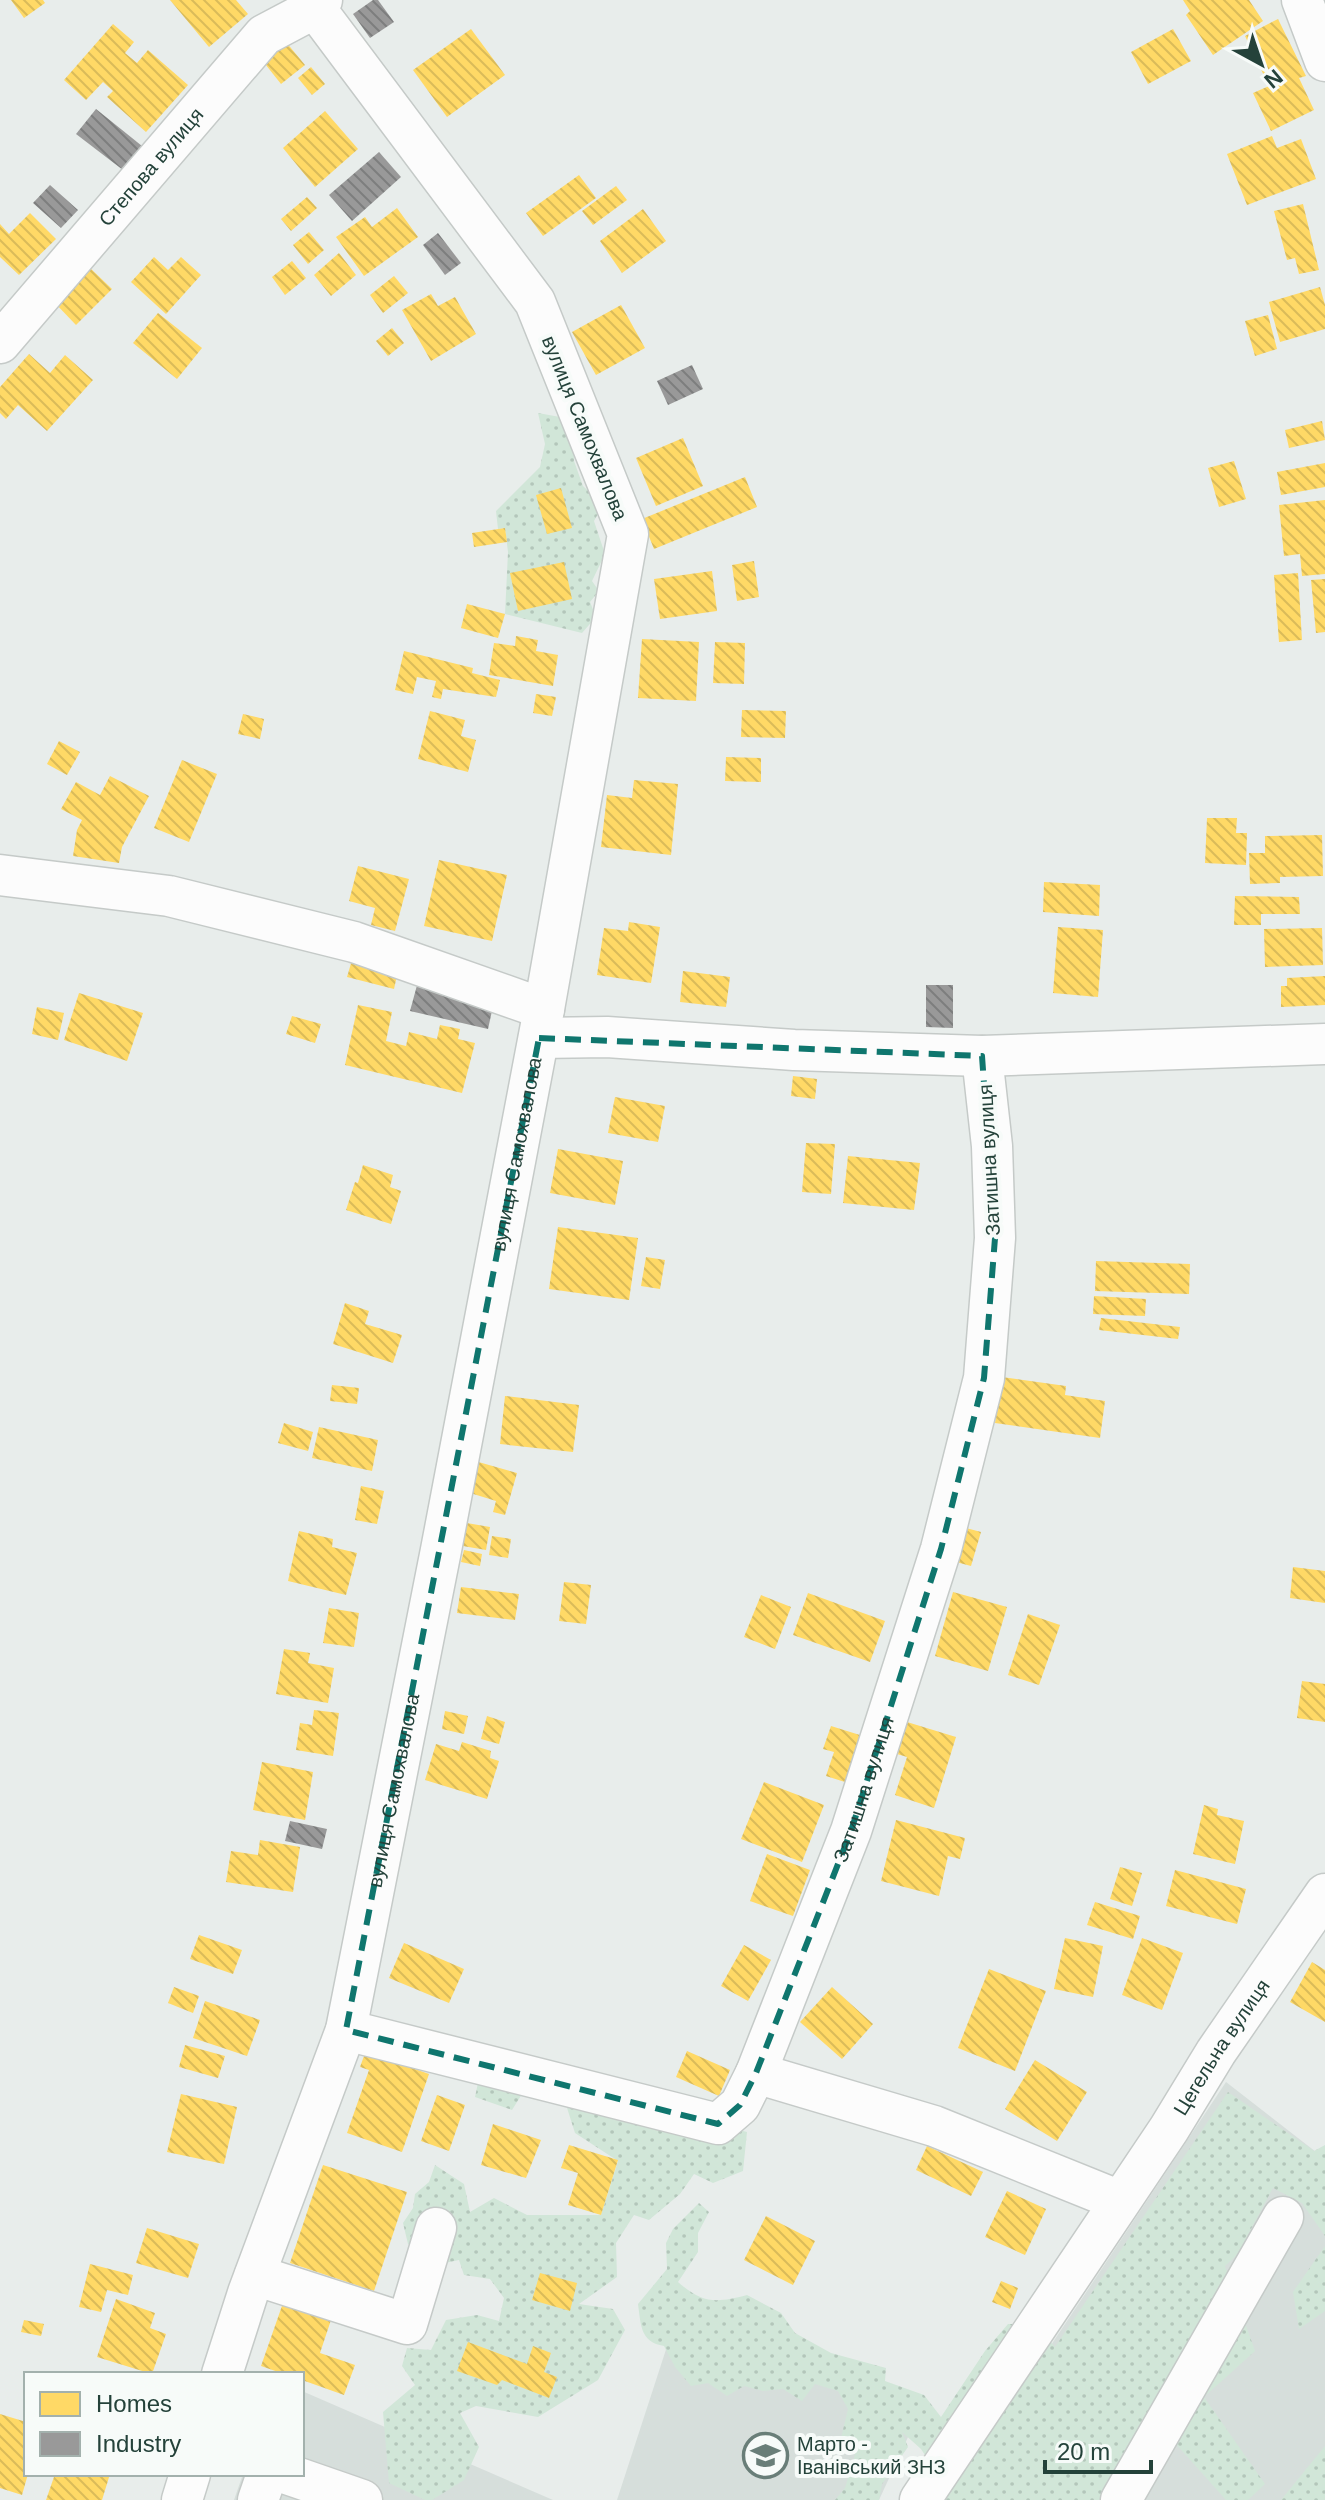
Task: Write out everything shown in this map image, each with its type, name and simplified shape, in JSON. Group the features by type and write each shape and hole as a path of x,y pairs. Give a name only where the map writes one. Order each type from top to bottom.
{"street":[{"path":"1302,0 1325,61"},
{"name":"Степова вулиця","path":"0,343 264,35 315,3"},
{"name":"вулиця Самохвалова","path":"223,2372 255,2275 346,2030 542,1023 628,534 535,302 315,3"},
{"path":"0,875 169,896 354,942 542,1023 607,1037 794,1050 982,1056 1325,1044"},
{"name":"Затишна вулиця","path":"346,2030 718,2124 740,2105 756,2073 851,1831 941,1549 984,1378 995,1238 992,1146 982,1056"},
{"name":"Цегельна вулиця","path":"920,2500 1216,2052 1325,1894"},
{"path":"756,2073 934,2126 1120,2201"},
{"path":"1121,2500 1283,2217"},
{"path":"255,2275 407,2324 436,2228"},
{"path":"182,2500 189,2476"},
{"path":"258,2500 266,2476"},
{"path":"293,2476 362,2500"}],"highlighted area":[{"path":"539,1038 982,1056 995,1238 984,1378 941,1549 851,1831 756,2073 740,2105 718,2124 346,2030"}],"shaded area":[{"path":"1226,2082 1325,2159 1325,2500 948,2500"},
{"name":"Марто - Іванівський ЗНЗ","path":"673,2328 920,2411 879,2500 617,2500"},
{"path":"304,2392 553,2500 234,2500 242,2476 304,2476"}],"green space":[{"path":"538,413 560,417 575,441 574,461 583,486 603,505 594,521 605,554 592,581 599,591 590,602 596,617 582,633 505,614 508,552 505,528 498,529 496,511 540,467 545,444"},
{"path":"482,2064 747,2132 743,2171 713,2183 694,2174 680,2194 649,2220 634,2215 616,2243 617,2277 579,2304 613,2309 625,2330 598,2380 538,2417 476,2406 460,2413 479,2447 464,2480 432,2500 425,2500 389,2483 383,2412 415,2385 402,2366 407,2348 431,2350 446,2320 477,2315 499,2321 504,2298 490,2279 464,2275 459,2260 445,2263 408,2244 403,2223 413,2208 415,2194 429,2182 435,2165 464,2184 470,2212 494,2198 527,2215 601,2215 618,2161 575,2133 561,2089 529,2083 512,2110 475,2097"},
{"path":"1228,2092 1314,2151 1325,2145 1325,2236 1302,2203 1273,2188 1237,2255 1225,2266 1255,2351 1204,2397 1265,2484 1248,2500 1226,2500 1167,2434 1143,2500 924,2500 1040,2330 1055,2347"},
{"path":"699,2203 709,2212 698,2233 698,2252 678,2282 710,2300 747,2295 781,2313 795,2333 831,2353 886,2368 885,2381 924,2395 941,2417 985,2351 1008,2324 1032,2324 938,2475 921,2449 902,2432 908,2447 882,2484 879,2500 835,2500 845,2488 855,2455 841,2438 848,2409 838,2391 815,2384 802,2401 783,2389 763,2391 744,2386 727,2396 708,2383 691,2386 675,2367 664,2346 650,2341 641,2325 638,2304 667,2269 666,2243 673,2229"},
{"path":"1325,2246 1325,2311 1299,2329 1293,2292"},
{"path":"1325,2446 1325,2500 1281,2500"}],"building: Homes":[{"path":"11,0 43,0 45,3 24,18"},
{"path":"170,0 236,0 248,14 209,47"},
{"path":"1183,0 1249,0 1263,21 1213,55 1186,15 1190,11"},
{"path":"1278,19 1306,76 1299,78 1314,110 1271,131 1253,93 1269,86 1245,36"},
{"path":"113,24 134,42 125,53 137,63 148,50 188,85 146,132 107,97 113,91 103,82 86,100 64,80"},
{"path":"471,29 505,75 447,117 413,70"},
{"path":"1173,29 1191,61 1148,84 1131,52"},
{"path":"281,36 305,65 281,84 258,55"},
{"path":"311,67 325,84 312,95 298,78"},
{"path":"325,111 358,149 315,187 283,148"},
{"path":"1272,136 1277,148 1301,139 1316,179 1247,205 1227,154"},
{"path":"579,175 596,198 543,236 526,213"},
{"path":"616,186 627,200 593,225 582,211"},
{"path":"307,197 317,208 291,231 281,219"},
{"path":"1303,204 1319,270 1299,274 1295,258 1287,260 1274,211"},
{"path":"397,208 418,237 364,276 336,237 365,217 372,227"},
{"path":"643,209 666,241 622,273 600,241"},
{"path":"30,213 56,239 19,275 0,257 0,224 9,234"},
{"path":"309,232 324,250 308,264 293,245"},
{"path":"339,253 356,275 331,296 314,275"},
{"path":"154,257 168,270 181,257 201,275 166,314 131,282"},
{"path":"292,261 306,278 285,295 272,277"},
{"path":"88,266 112,289 76,325 53,301"},
{"path":"394,276 408,293 383,313 370,295"},
{"path":"1320,287 1325,305 1325,329 1280,342 1269,302"},
{"path":"431,294 438,306 455,297 476,334 431,361 402,310"},
{"path":"621,305 645,348 596,375 572,332"},
{"path":"158,313 202,348 177,379 133,343"},
{"path":"1268,315 1277,349 1255,356 1245,321"},
{"path":"392,328 404,343 388,356 376,341"},
{"path":"29,354 50,373 65,355 93,380 47,431 18,405 6,419 0,413 0,387"},
{"path":"1322,421 1325,440 1289,448 1285,430"},
{"path":"683,438 703,486 656,506 636,458"},
{"path":"1234,461 1246,499 1219,507 1208,468"},
{"path":"1325,463 1325,487 1281,495 1277,472"},
{"path":"745,477 757,507 654,549 642,519"},
{"path":"561,488 572,528 547,534 536,495"},
{"path":"1325,500 1325,574 1302,576 1300,554 1284,556 1279,505"},
{"path":"505,528 507,542 474,547 472,533"},
{"path":"754,561 759,597 737,601 732,565"},
{"path":"564,562 572,599 518,611 510,573"},
{"path":"712,571 717,611 660,619 654,579"},
{"path":"1298,573 1302,640 1279,642 1274,575"},
{"path":"1325,579 1325,632 1316,633 1311,580"},
{"path":"467,604 505,614 498,638 461,628"},
{"path":"516,636 538,640 536,651 558,655 553,686 489,675 494,643 515,646"},
{"path":"642,639 699,642 696,701 638,698"},
{"path":"715,642 745,643 744,684 713,683"},
{"path":"404,651 473,668 472,673 500,680 496,697 443,689 441,699 432,697 436,681 417,677 413,694 395,690"},
{"path":"536,694 556,697 552,716 533,713"},
{"path":"742,710 786,711 785,738 741,737"},
{"path":"430,711 465,720 461,736 476,740 468,772 418,759"},
{"path":"243,714 264,719 260,739 238,734"},
{"path":"59,741 80,752 67,775 47,764"},
{"path":"726,757 761,758 761,782 725,781"},
{"path":"182,760 217,774 189,842 154,828"},
{"path":"110,776 149,796 122,847 119,863 73,856 77,830 82,820 61,809 76,782 100,795"},
{"path":"634,780 678,784 671,855 601,847 607,795 632,798"},
{"path":"1207,818 1237,818 1236,833 1247,833 1246,865 1205,863"},
{"path":"1322,835 1323,876 1280,877 1280,883 1250,884 1249,853 1265,853 1265,836"},
{"path":"439,860 507,875 492,941 424,926"},
{"path":"358,866 409,879 395,931 371,925 375,908 349,901"},
{"path":"1044,882 1100,885 1099,916 1043,912"},
{"path":"1235,896 1299,897 1300,914 1261,914 1261,925 1234,925"},
{"path":"629,922 660,927 651,983 597,975 604,928 628,931"},
{"path":"1058,927 1103,930 1098,997 1053,993"},
{"path":"1322,928 1323,965 1265,967 1264,929"},
{"path":"352,960 398,971 394,989 347,977"},
{"path":"683,971 730,977 726,1007 680,1002"},
{"path":"1325,976 1325,1005 1281,1007 1281,986 1287,986 1287,978"},
{"path":"79,993 143,1013 127,1061 64,1040"},
{"path":"358,1005 392,1012 386,1041 406,1046 409,1032 437,1039 440,1025 460,1029 458,1039 475,1043 462,1093 345,1065"},
{"path":"37,1007 64,1013 58,1040 32,1034"},
{"path":"292,1016 321,1024 315,1043 286,1034"},
{"path":"793,1076 817,1079 815,1099 791,1096"},
{"path":"615,1097 665,1106 658,1142 608,1133"},
{"path":"806,1143 835,1144 831,1194 802,1192"},
{"path":"558,1149 623,1161 615,1205 550,1193"},
{"path":"848,1156 920,1163 914,1210 843,1203"},
{"path":"363,1165 393,1175 390,1187 401,1191 391,1224 346,1210"},
{"path":"558,1227 638,1238 629,1300 549,1289"},
{"path":"646,1257 665,1260 660,1289 641,1286"},
{"path":"1096,1261 1190,1264 1189,1294 1095,1291"},
{"path":"1094,1296 1146,1299 1145,1316 1093,1314"},
{"path":"345,1303 369,1311 365,1324 402,1335 393,1363 333,1344"},
{"path":"1101,1318 1180,1327 1178,1339 1099,1330"},
{"path":"1002,1377 1066,1386 1065,1395 1105,1401 1100,1438 995,1423"},
{"path":"332,1385 359,1388 357,1404 330,1401"},
{"path":"505,1396 579,1405 573,1452 500,1444"},
{"path":"284,1423 313,1432 308,1451 278,1443"},
{"path":"319,1427 378,1440 372,1471 312,1458"},
{"path":"475,1461 517,1473 505,1515 493,1512 496,1501 467,1492"},
{"path":"361,1486 384,1491 377,1524 355,1520"},
{"path":"461,1522 490,1527 486,1550 457,1545"},
{"path":"966,1528 981,1532 971,1566 956,1562"},
{"path":"299,1531 333,1539 332,1547 357,1553 346,1595 288,1581"},
{"path":"492,1536 511,1539 508,1558 489,1555"},
{"path":"464,1550 482,1554 480,1566 461,1562"},
{"path":"1293,1567 1325,1571 1325,1603 1290,1598"},
{"path":"564,1582 591,1585 586,1624 559,1621"},
{"path":"461,1587 519,1594 515,1620 457,1613"},
{"path":"953,1592 1007,1607 988,1671 935,1656"},
{"path":"808,1593 885,1621 870,1662 793,1635"},
{"path":"761,1595 791,1607 775,1649 744,1637"},
{"path":"329,1608 359,1613 354,1647 323,1643"},
{"path":"1028,1614 1060,1625 1039,1685 1008,1675"},
{"path":"284,1649 310,1653 308,1663 334,1668 328,1703 276,1694"},
{"path":"1302,1681 1325,1684 1325,1722 1297,1718"},
{"path":"314,1710 339,1713 333,1756 296,1750 300,1723 312,1725"},
{"path":"445,1711 468,1716 464,1734 442,1729"},
{"path":"487,1716 505,1722 499,1744 481,1739"},
{"path":"907,1722 956,1737 934,1808 895,1795 907,1757 897,1754"},
{"path":"831,1726 863,1736 848,1783 826,1776 834,1752 823,1749"},
{"path":"462,1742 491,1751 490,1758 499,1761 487,1799 425,1780 436,1744 459,1751"},
{"path":"262,1762 313,1772 305,1820 253,1810"},
{"path":"764,1782 824,1805 802,1862 741,1839"},
{"path":"1204,1805 1218,1809 1217,1815 1244,1821 1235,1864 1193,1854"},
{"path":"896,1820 965,1838 960,1859 948,1856 939,1896 881,1881"},
{"path":"260,1840 300,1847 293,1892 226,1882 231,1851 258,1855"},
{"path":"767,1854 810,1870 793,1916 750,1901"},
{"path":"1120,1867 1142,1873 1132,1906 1110,1899"},
{"path":"1175,1870 1246,1889 1237,1924 1166,1906"},
{"path":"1095,1902 1140,1916 1133,1939 1087,1925"},
{"path":"199,1935 242,1950 233,1974 190,1959"},
{"path":"1065,1938 1103,1946 1093,1997 1054,1989"},
{"path":"1142,1938 1183,1953 1162,2010 1122,1995"},
{"path":"404,1943 464,1969 449,2003 389,1978"},
{"path":"744,1945 771,1960 748,2001 721,1986"},
{"path":"1312,1962 1325,1970 1325,2022 1290,2002"},
{"path":"989,1969 1046,1991 1015,2071 958,2048"},
{"path":"174,1987 199,1996 193,2013 168,2003"},
{"path":"832,1987 873,2024 842,2059 800,2022"},
{"path":"205,2001 260,2020 247,2056 193,2038"},
{"path":"185,2045 225,2056 218,2078 179,2067"},
{"path":"368,2045 417,2063 415,2069 429,2074 402,2152 347,2133 369,2070 360,2067"},
{"path":"687,2051 730,2070 719,2096 676,2077"},
{"path":"1035,2060 1087,2092 1057,2141 1005,2109"},
{"path":"181,2094 237,2107 224,2164 167,2152"},
{"path":"437,2095 465,2105 449,2151 421,2141"},
{"path":"493,2124 541,2140 526,2178 481,2165"},
{"path":"569,2145 618,2160 601,2215 568,2205 578,2173 561,2168"},
{"path":"927,2146 983,2172 971,2196 916,2170"},
{"path":"323,2165 407,2192 374,2291 290,2263"},
{"path":"1007,2191 1046,2209 1025,2255 985,2237"},
{"path":"766,2216 815,2241 793,2285 744,2260"},
{"path":"147,2228 199,2244 188,2278 136,2263"},
{"path":"90,2264 133,2275 128,2295 107,2290 101,2312 79,2307"},
{"path":"540,2273 577,2283 570,2311 532,2300"},
{"path":"1001,2281 1018,2288 1010,2309 992,2302"},
{"path":"116,2299 155,2313 150,2328 166,2334 153,2372 97,2357"},
{"path":"283,2303 331,2320 320,2353 355,2365 344,2395 304,2381 304,2372 278,2372 261,2366"},
{"path":"24,2320 44,2324 41,2336 21,2332"},
{"path":"468,2342 527,2364 533,2346 551,2353 544,2372 557,2377 549,2398 502,2380 497,2385 457,2371"},
{"path":"0,2414 24,2421 24,2476 27,2476 22,2495 0,2488"},
{"path":"54,2476 109,2476 102,2500 46,2500"}],"building: Industry":[{"path":"373,0 378,0 394,22 370,38 353,14"},
{"path":"96,109 142,146 123,170 76,134"},
{"path":"379,152 401,177 352,221 329,195"},
{"path":"50,185 78,210 61,228 33,203"},
{"path":"438,233 461,263 445,275 423,245"},
{"path":"692,365 703,389 668,405 657,381"},
{"path":"419,978 495,997 488,1029 410,1011"},
{"path":"926,985 953,985 953,1028 926,1027"},
{"path":"290,1821 327,1829 322,1849 285,1841"}],"place":[{"name":"Марто - Іванівський ЗНЗ","path":"766,2455"}]}
